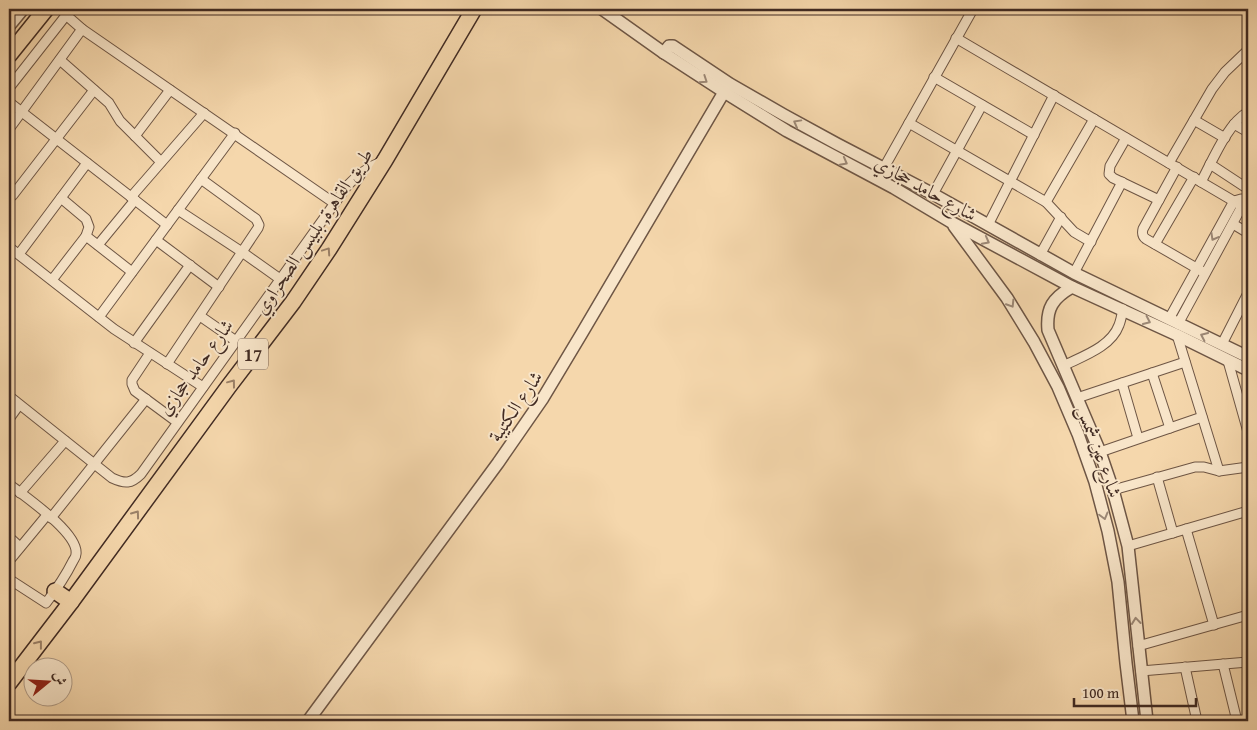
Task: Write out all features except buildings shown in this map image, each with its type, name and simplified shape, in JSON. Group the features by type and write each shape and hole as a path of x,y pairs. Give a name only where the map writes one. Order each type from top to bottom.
{"highway":[{"path":"9,55 46,9"},
{"name":"طريق القاهرة, بلبيس الصحراوي","path":"9,683 71,602 329,249 385,160 474,9"},
{"path":"50,597 71,602"}],"street":[{"name":"شارع حامد حجازي","path":"602,9 776,111 933,194 1040,255 1175,326 1228,361 1248,370"},
{"path":"878,180 973,9"},
{"path":"9,26 17,11"},
{"path":"9,88 68,12 82,29 334,203"},
{"path":"9,129 82,29"},
{"path":"956,38 1197,179 1242,201"},
{"name":"شارع حامد حجازي","path":"668,49 724,92 787,131 1072,287 1123,310 1175,326 1222,344 1248,357"},
{"path":"1201,271 1155,244 1143,236 1142,232 1159,200 1194,120 1212,89 1225,72 1248,50"},
{"path":"60,60 109,103 120,121 161,162"},
{"path":"934,77 1034,135"},
{"path":"9,198 94,90"},
{"path":"135,136 170,90"},
{"name":"شارع الكتيبة","path":"308,721 498,463 543,398 724,92"},
{"path":"988,225 1054,95"},
{"path":"9,102 167,225"},
{"path":"933,194 982,105"},
{"path":"1155,244 1197,179 1212,161 1234,124 1248,112"},
{"path":"98,245 161,162 204,113"},
{"path":"1046,202 1094,119"},
{"path":"1194,120 1225,138"},
{"path":"909,123 1046,202 1074,232 1091,242"},
{"path":"1234,124 1248,132"},
{"path":"99,317 234,134"},
{"path":"1126,138 1109,168 1111,176 1159,200"},
{"name":"شارع حامد حجازي","path":"9,396 112,478 120,482 136,480 347,186 361,172 385,160"},
{"path":"1212,161 1248,189"},
{"path":"19,254 87,163"},
{"path":"167,364 258,228 256,219 201,179"},
{"path":"1074,273 1122,182"},
{"path":"52,280 86,236 89,228 86,220 61,198"},
{"path":"1201,271 1232,224 1242,201"},
{"path":"1219,471 1175,326 1201,271 1242,201"},
{"path":"178,210 280,279"},
{"path":"1040,255 1060,217"},
{"name":"شارع عين شمس","path":"951,222 1007,298 1034,342 1058,387 1078,434 1100,498 1118,582 1133,721"},
{"path":"1232,224 1248,233"},
{"path":"86,236 132,272"},
{"path":"156,240 219,288"},
{"path":"9,247 99,317 203,387"},
{"path":"134,342 190,265"},
{"name":"شارع عين شمس","path":"1072,287 1062,293 1049,309 1048,330 1100,452 1113,490 1128,546 1147,721"},
{"path":"1222,344 1248,293"},
{"path":"1063,366 1104,345 1113,336 1119,325 1123,310"},
{"path":"200,316 236,341"},
{"path":"150,353 132,380 132,384 135,391 177,422"},
{"path":"1228,361 1248,432"},
{"path":"1077,398 1185,362"},
{"path":"1152,373 1170,428"},
{"path":"1122,383 1138,438"},
{"path":"9,561 94,464 146,399"},
{"path":"9,419 19,405"},
{"path":"1100,452 1202,417"},
{"path":"20,493 65,441"},
{"path":"1113,490 1195,467 1219,471 1248,467"},
{"path":"1157,477 1173,533"},
{"path":"9,484 62,526 74,543 76,555 67,574 50,597 9,579"},
{"path":"1128,546 1248,511"},
{"path":"1186,529 1214,625"},
{"path":"9,537 20,547"},
{"path":"1138,646 1248,615"},
{"path":"1141,670 1248,662"},
{"path":"1223,664 1238,721 1248,719"},
{"path":"1185,667 1198,721"}]}
